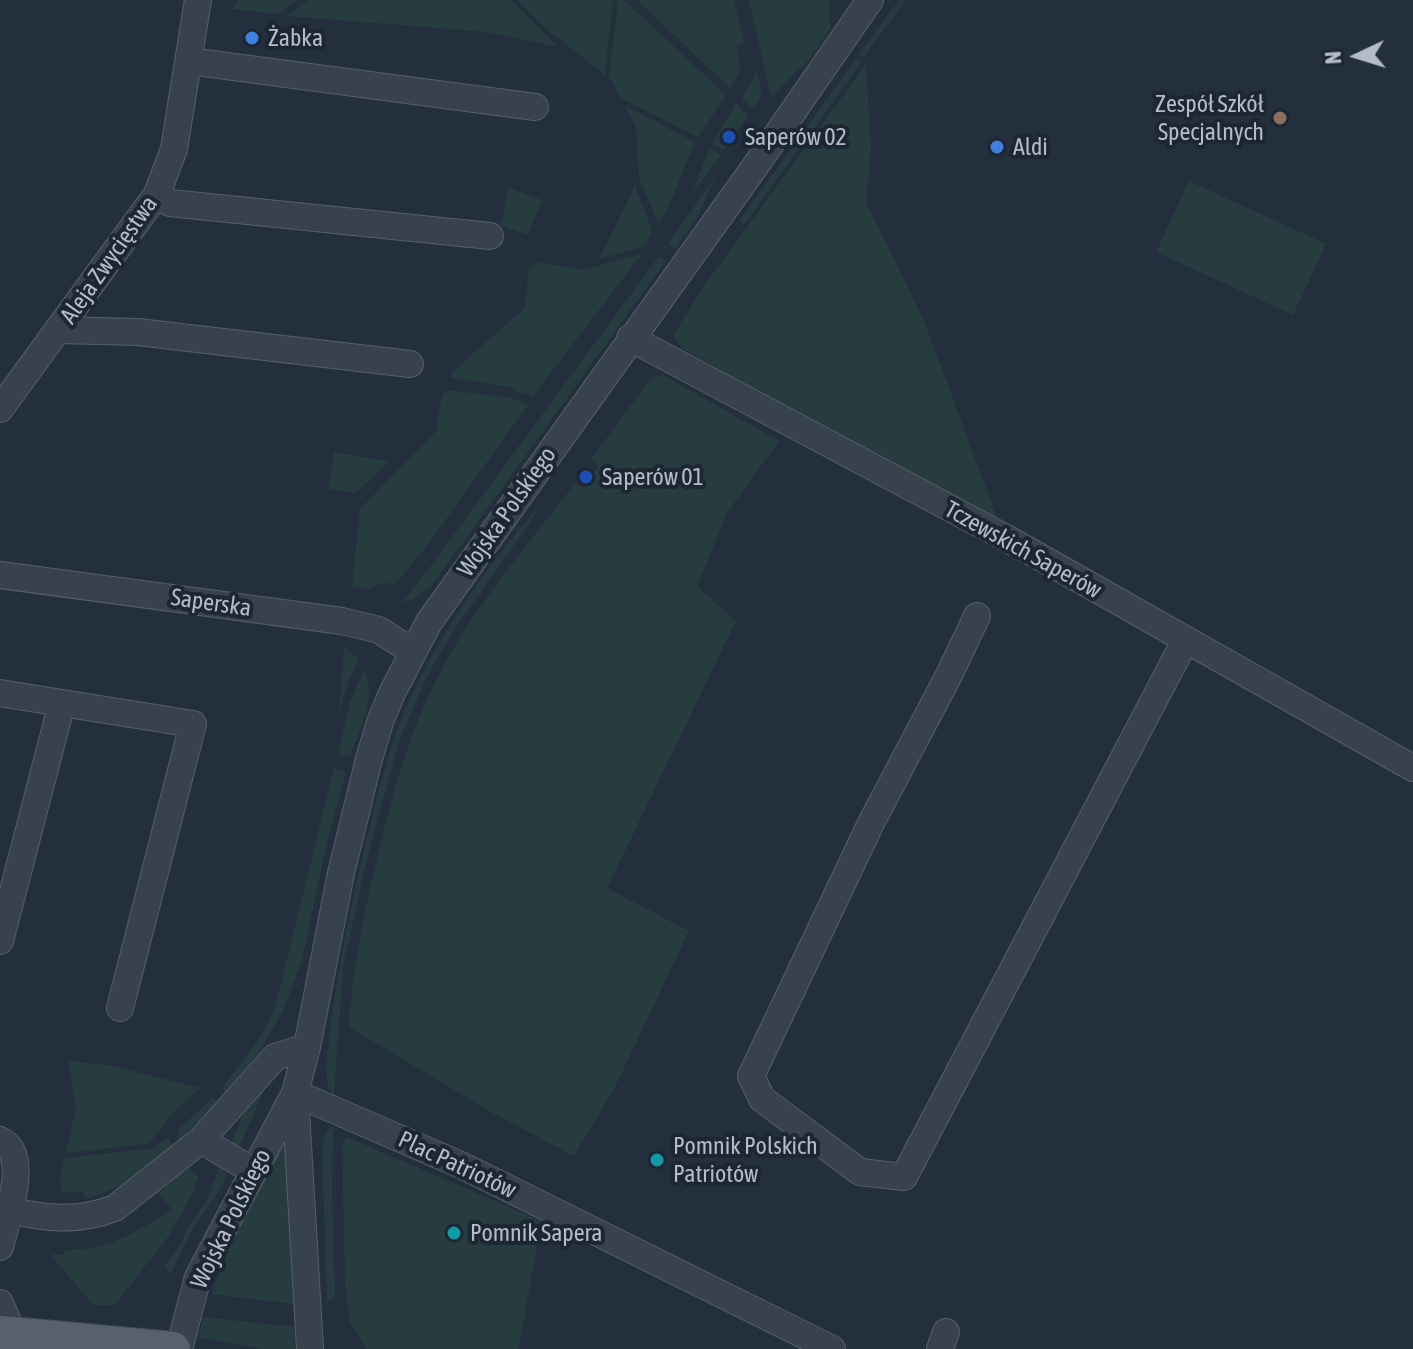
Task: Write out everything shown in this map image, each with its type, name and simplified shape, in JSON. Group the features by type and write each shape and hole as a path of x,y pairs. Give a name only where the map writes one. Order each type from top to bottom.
{"main road":[{"path":"7,1334 176,1349"}],"street":[{"name":"Aleja Zwycięstwa","path":"0,409 157,194 174,149 198,0"},
{"name":"Wojska Polskiego","path":"176,1349 198,1277 295,1093 365,771 380,722 413,652 429,622 754,168 870,0"},
{"path":"189,61 535,107"},
{"path":"157,194 170,203 490,236"},
{"path":"59,330 138,332 410,364"},
{"name":"Tczewskich Saperów","path":"630,338 1008,539 1413,768"},
{"name":"Saperska","path":"0,574 342,621 379,630 413,652"},
{"path":"977,616 871,823 751,1076 762,1099 860,1172 904,1177 1185,641"},
{"path":"0,693 193,724 120,1008"},
{"path":"0,941 62,703"},
{"path":"9,1210 48,1218 100,1214 124,1202 201,1140 275,1057 307,1047"},
{"name":"Wojska Polskiego","path":"295,1093 310,1349"},
{"name":"Plac Patriotów","path":"295,1093 463,1166 832,1349"},
{"path":"0,1140 13,1151 17,1167 0,1247"},
{"path":"201,1140 253,1171"},
{"path":"0,1303 7,1334"}],"green space":[{"path":"238,0 297,0 278,14 232,9"},
{"path":"308,0 511,0 558,47 487,32 287,16"},
{"path":"517,0 613,0 605,75 543,26"},
{"path":"618,0 624,0 726,95 698,137 621,98 609,76"},
{"path":"637,0 734,0 744,43 737,45 740,71 730,88"},
{"path":"749,0 830,0 830,29 810,59 771,97"},
{"path":"899,0 906,0 863,58 859,54"},
{"path":"856,59 861,63 744,225 739,221"},
{"path":"866,64 871,148 866,203 923,318 999,523 682,348 673,335 707,282"},
{"path":"757,71 762,95 753,109 742,99"},
{"path":"736,103 748,116 737,131 730,127 720,143 726,147 724,150 712,144"},
{"path":"625,106 695,142 667,211 658,223 639,178 636,127"},
{"path":"709,149 721,155 693,192"},
{"path":"716,175 696,220 676,248 668,244"},
{"path":"1189,181 1326,244 1293,315 1156,252"},
{"path":"635,186 652,230 646,246 599,259"},
{"path":"508,188 542,200 528,235 501,226"},
{"path":"642,254 533,396 514,388 452,378 451,373 525,308 529,268 538,262 583,270"},
{"path":"659,256 666,261 430,588 401,603 430,567"},
{"path":"663,375 779,441 727,513 697,586 736,621 607,888 689,931 614,1089 574,1156 491,1112 349,1027 352,988 365,910 387,817 412,736 434,685 460,637 491,592 575,483 583,488 599,466 591,459 651,378"},
{"path":"448,390 511,398 528,405 426,547 396,583 377,584 370,589 352,587 360,509 436,431 442,395"},
{"path":"334,452 389,461 356,493 329,489"},
{"path":"538,511 454,630 425,680 398,744 365,867 343,968 334,1097 328,1088 326,1070 337,985 359,871 395,737 408,703 449,627 481,578"},
{"path":"344,647 359,660 348,682 339,714"},
{"path":"364,670 369,690 366,713 350,756 338,755 350,702"},
{"path":"334,768 346,772 328,838 302,960 283,1011 260,1051 226,1094 223,1087 263,1033 276,1004"},
{"path":"68,1061 109,1065 200,1088 170,1116 149,1144 66,1153 76,1108"},
{"path":"266,1086 238,1150 231,1144 243,1114 239,1111"},
{"path":"213,1098 218,1103 179,1140 180,1128"},
{"path":"333,1126 335,1297 327,1303 322,1146 325,1134"},
{"path":"286,1128 293,1304 211,1294 242,1218"},
{"path":"168,1137 172,1145 122,1184 85,1199 83,1192 61,1192 60,1176 65,1158 154,1148"},
{"path":"347,1137 541,1221 519,1349 367,1349 350,1322 345,1283 342,1143"},
{"path":"220,1164 225,1170 224,1184 193,1228 171,1274 164,1267 207,1201"},
{"path":"187,1166 199,1178 168,1237 118,1301 113,1305 93,1305 50,1254 64,1255 65,1250 110,1243 172,1210 159,1193"},
{"path":"203,1317 294,1327 295,1349 262,1349 198,1337"}],"place":[{"name":"Żabka","path":"252,38"},
{"name":"Zespół Szkół Specjalnych","path":"1280,118"},
{"name":"Saperów 02","path":"729,137"},
{"name":"Aldi","path":"997,147"},
{"name":"Saperów 01","path":"586,477"},
{"name":"Pomnik Polskich Patriotów","path":"657,1160"},
{"name":"Pomnik Sapera","path":"454,1233"}]}
